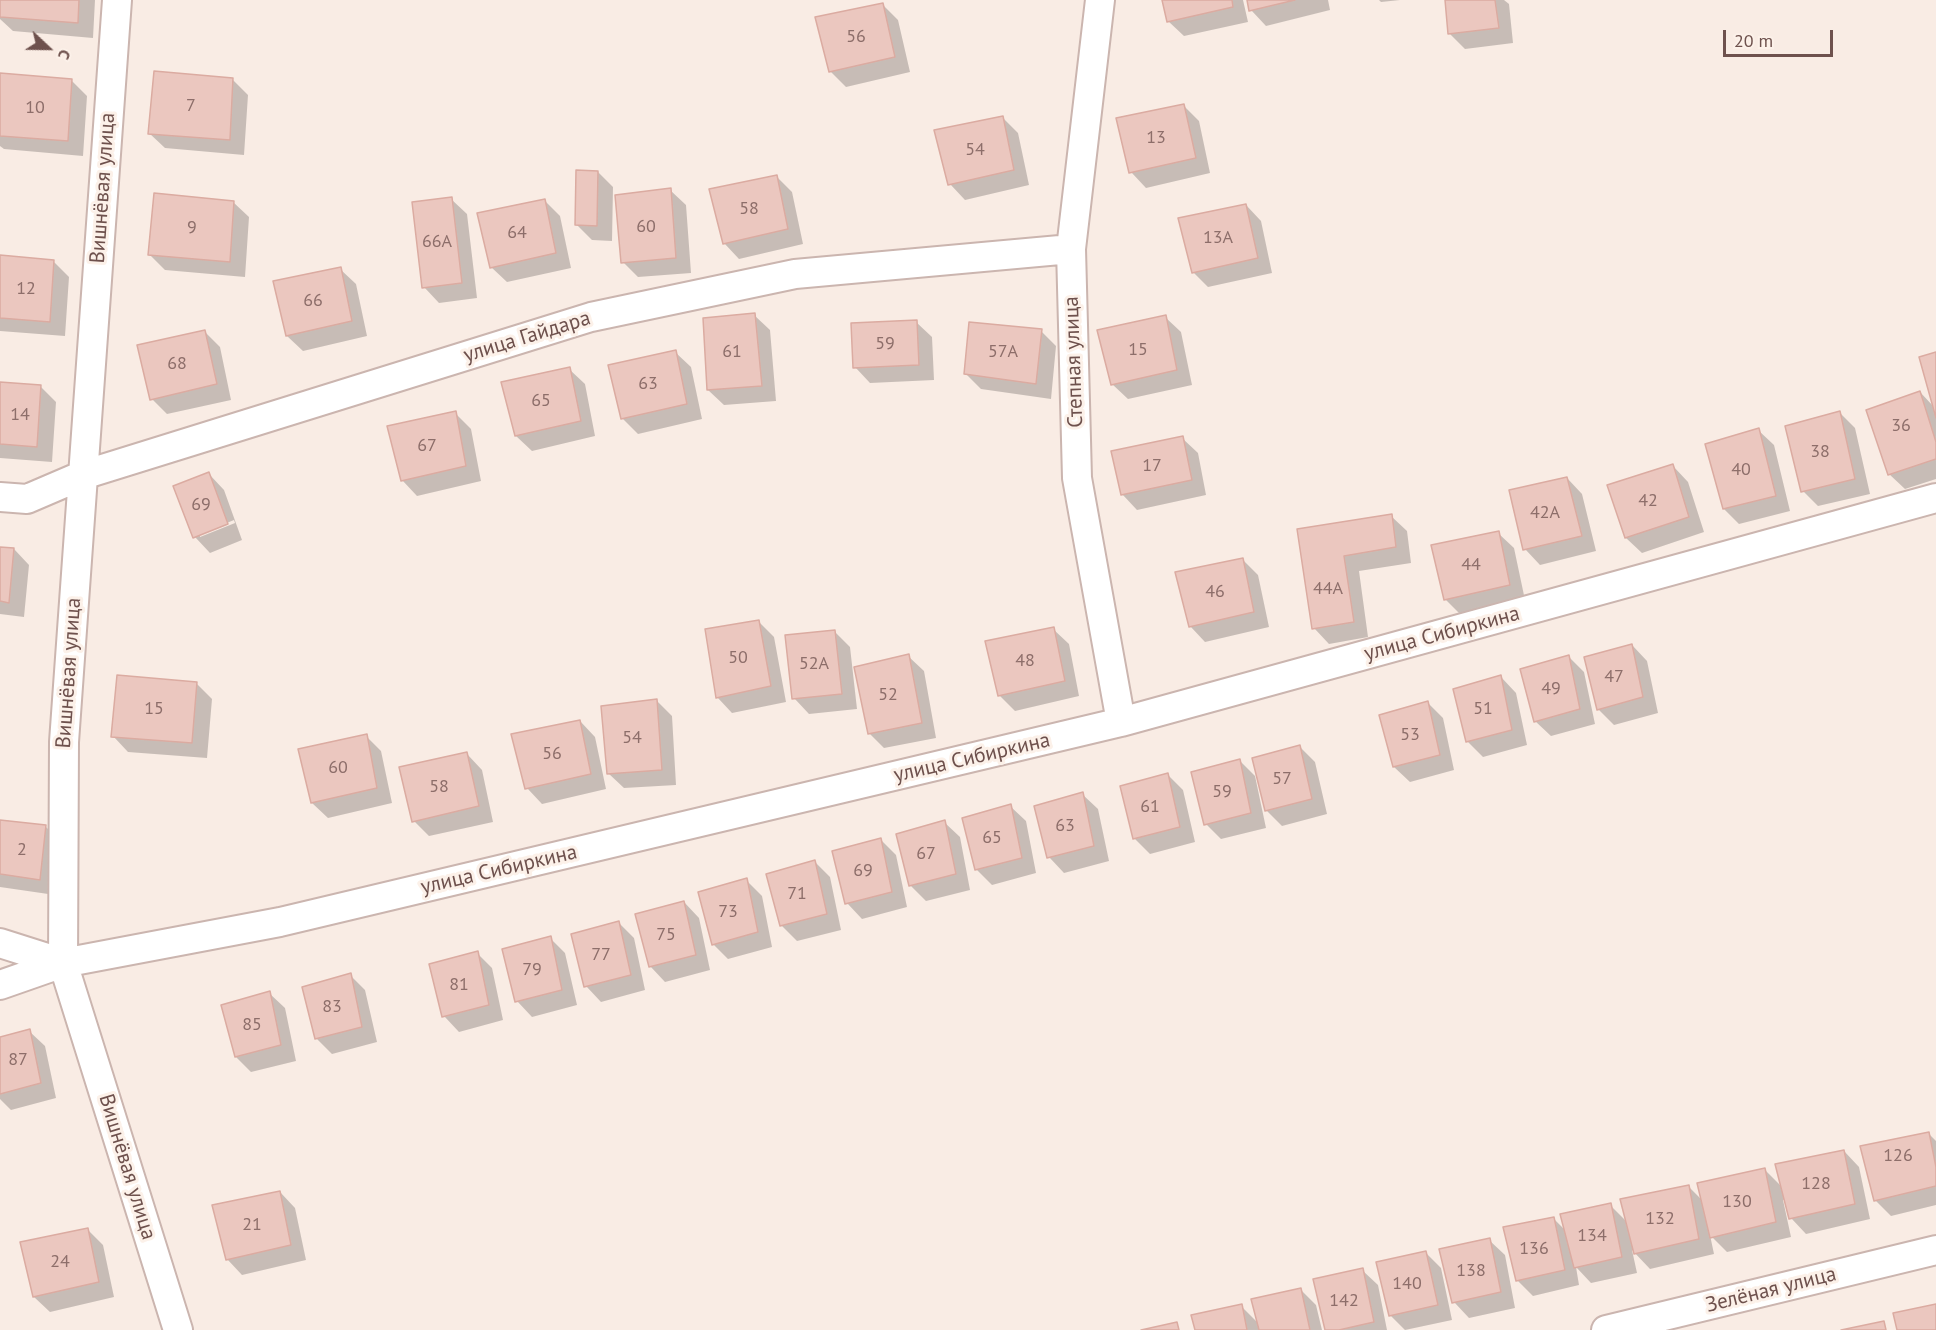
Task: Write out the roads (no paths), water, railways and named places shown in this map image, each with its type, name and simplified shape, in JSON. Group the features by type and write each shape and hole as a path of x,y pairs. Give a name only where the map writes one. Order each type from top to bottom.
{"street":[{"name":"Вишнёвая улица","path":"117,0 64,742 63,963 178,1330"},
{"name":"Степная улица","path":"1100,0 1071,249 1077,478 1121,722"},
{"name":"улица Гайдара","path":"0,497 27,499 82,475 591,317 795,274 1071,249"},
{"name":"улица Сибиркина","path":"0,986 63,963 280,922 1121,722 1936,498"},
{"path":"0,943 63,963"},
{"name":"Зелёная улица","path":"1606,1330 1936,1250"}]}
